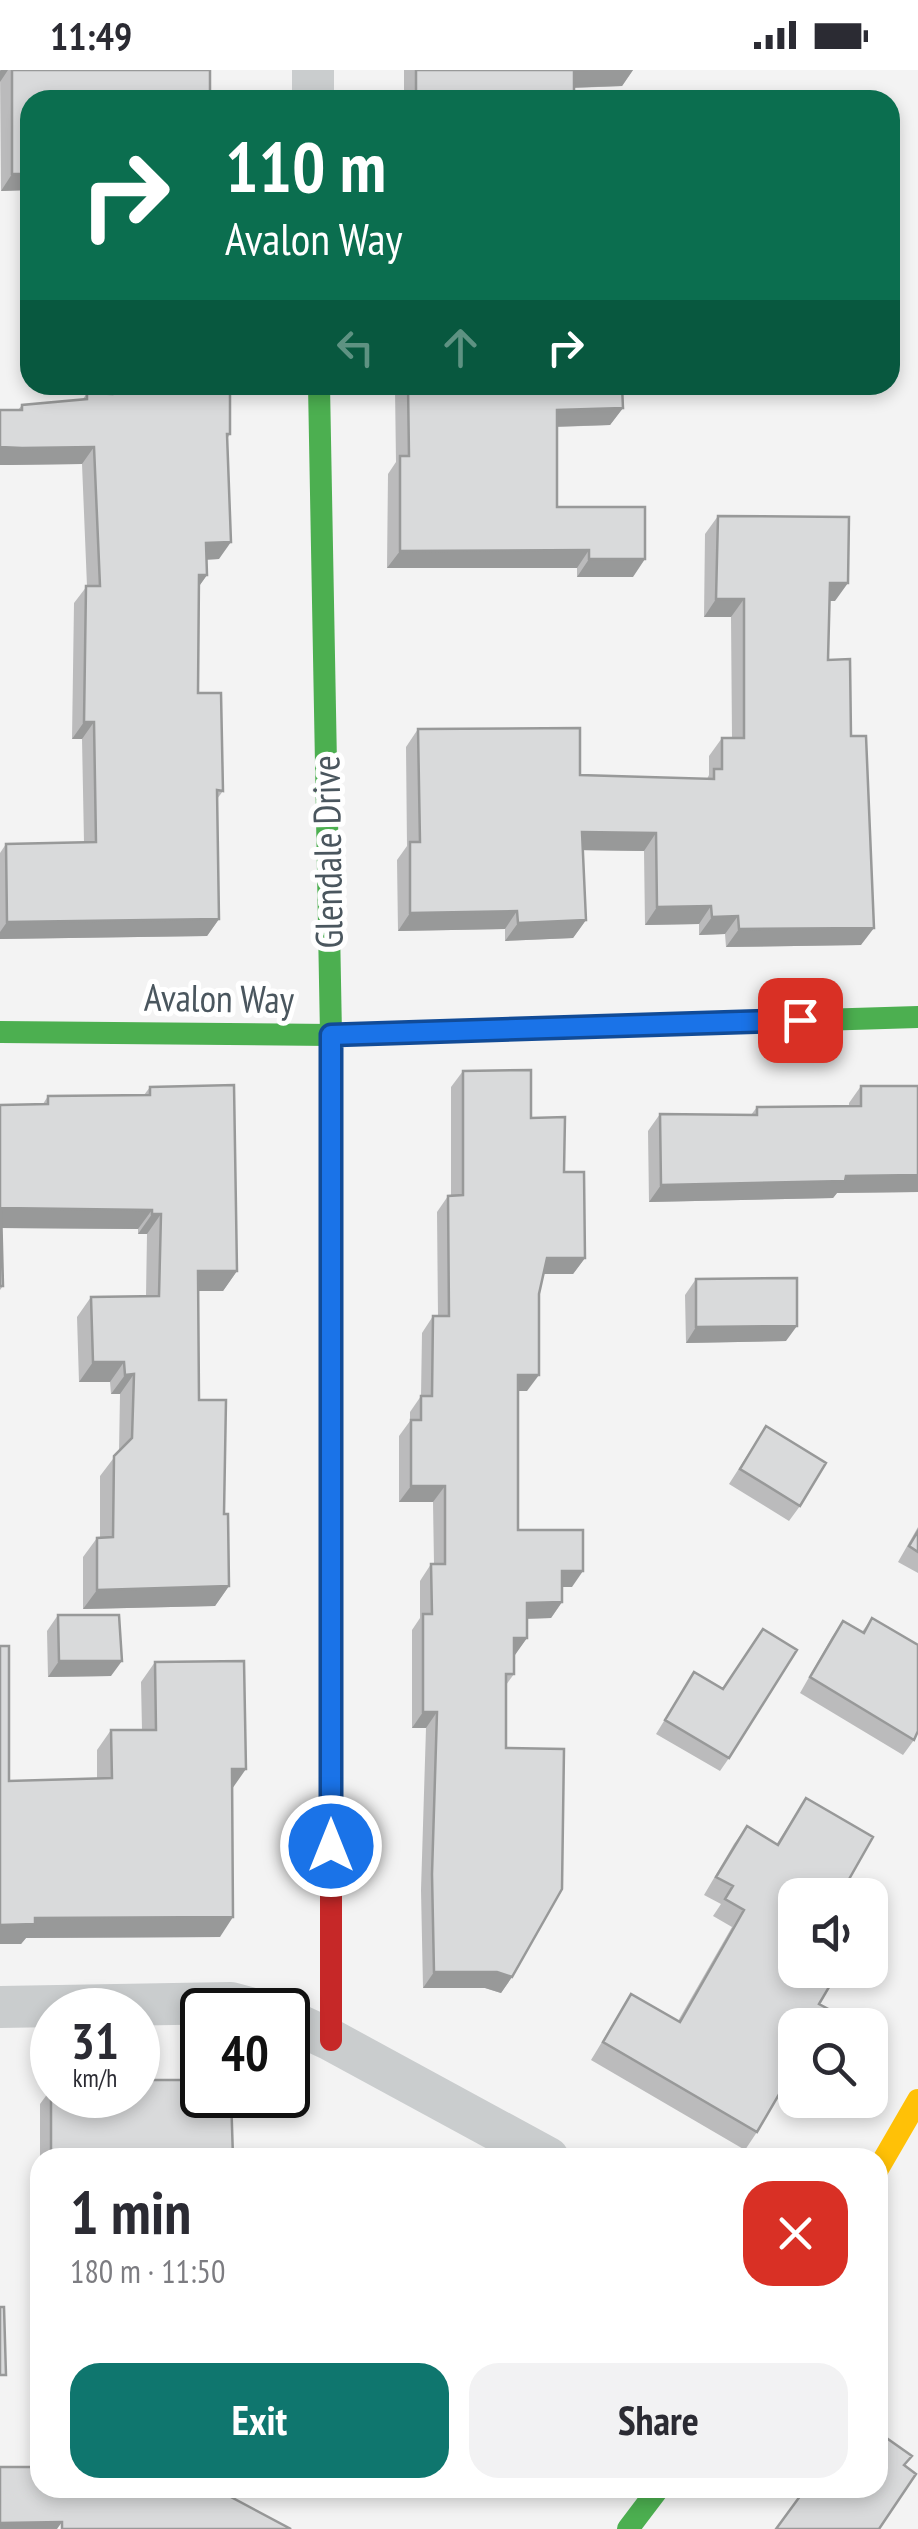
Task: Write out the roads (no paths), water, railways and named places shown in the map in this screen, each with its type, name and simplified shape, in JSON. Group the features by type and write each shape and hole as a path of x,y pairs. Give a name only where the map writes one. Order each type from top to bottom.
{"street":[{"name":"Glendale Drive","path":"319,395 331,1035 332,2040"},
{"name":"Avalon Way","path":"0,1032 331,1035 918,1017"},
{"path":"0,2007 180,2004"},
{"path":"310,2030 530,2148"},
{"path":"888,2152 918,2100"},
{"path":"628,2529 651,2498"}]}
